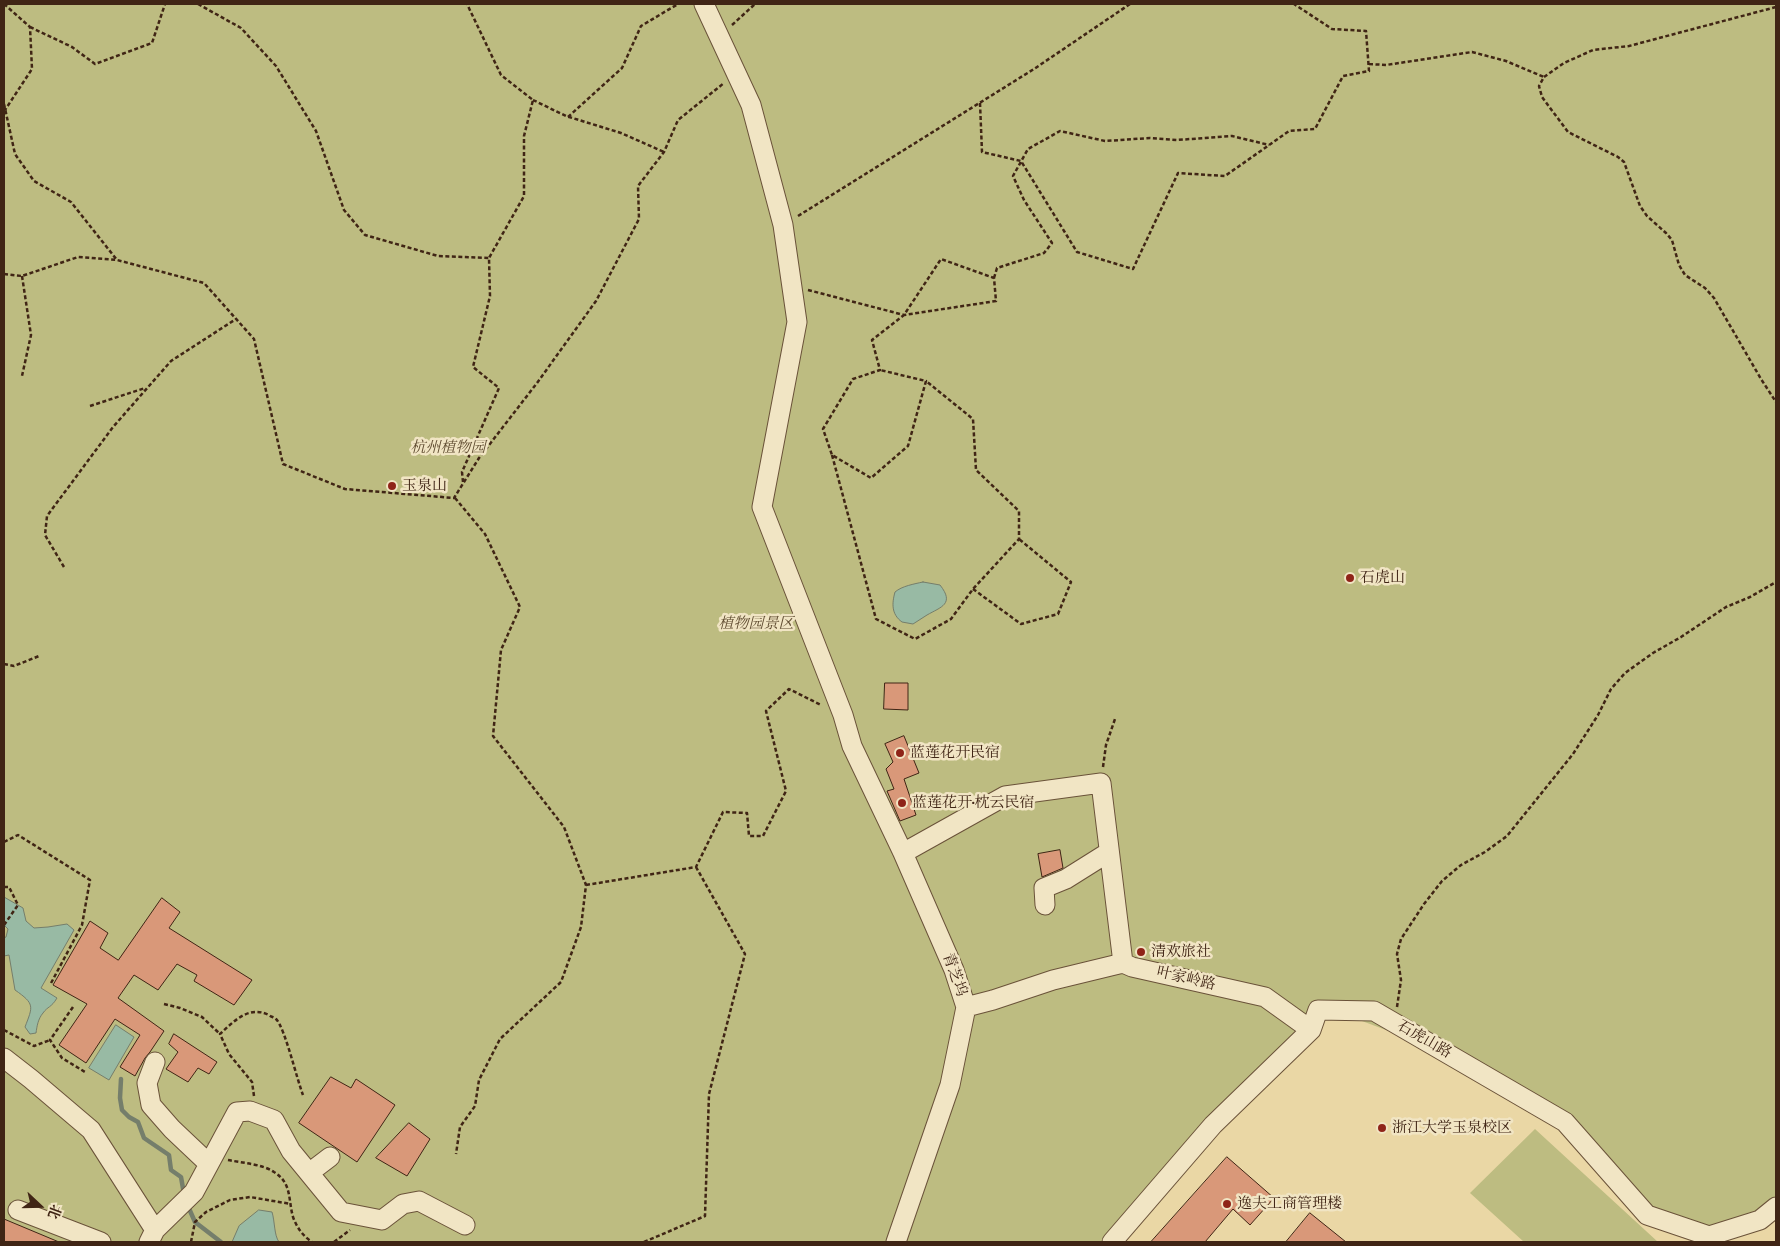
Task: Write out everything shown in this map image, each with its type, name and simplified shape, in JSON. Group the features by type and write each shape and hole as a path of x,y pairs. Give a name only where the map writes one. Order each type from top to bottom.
{"street":[{"name":"青芝坞","path":"704,4 751,105 783,225 797,322 762,507 843,715 852,746 903,853 954,970 966,1007 950,1085 896,1242"},
{"path":"903,853 1005,796 1101,783 1123,963 1053,980 966,1007"},
{"path":"1045,905 1044,888 1066,879 1109,852"},
{"name":"叶家岭路","path":"1123,963 1132,967 1265,998 1311,1030"},
{"name":"石虎山路","path":"1112,1242 1213,1125 1311,1030 1318,1010 1374,1011 1565,1122 1647,1215 1709,1236 1760,1220 1776,1207"},
{"path":"4,1058 90,1130 152,1236 194,1192 237,1112 250,1111 274,1120 291,1151 341,1212 382,1220 403,1204 419,1201 465,1225"},
{"path":"156,1062 147,1083 150,1105 172,1129 211,1160"},
{"path":"309,1173 330,1157"},
{"path":"18,1210 102,1242"},
{"path":"1741,1242 1760,1220"}],"path":[{"path":"4,4 30,27 72,47 95,64 152,43 165,4"},
{"path":"198,4 241,28 276,66 316,131 344,210 364,235 438,256 489,258"},
{"path":"467,4 501,75 532,100 568,116 621,134 664,152"},
{"path":"568,116 622,68 641,26 678,4"},
{"path":"719,36 755,4"},
{"path":"783,225 1034,70 1130,4"},
{"path":"980,103 982,152 1020,161 1077,252 1134,269 1178,173 1225,176 1289,131 1315,129 1343,76 1369,71 1366,31 1332,29 1294,4"},
{"path":"1776,7 1629,46 1593,50 1564,63 1544,77 1539,86 1542,96 1568,132 1618,157 1624,162 1640,206 1647,216 1672,240 1679,265 1685,275 1705,288 1714,298 1776,402"},
{"path":"5,110 32,69 30,27"},
{"path":"1368,64 1386,65 1472,52 1506,61 1544,77"},
{"path":"454,498 479,458 596,301 639,219 638,186 664,152 678,120 736,73"},
{"path":"463,484 462,472 499,388 473,367 490,296 489,258 524,196 524,136 532,100"},
{"path":"4,104 16,154 34,181 71,202 118,260"},
{"path":"792,286 904,315 996,301 994,278 997,268 1044,254 1052,243 1024,200 1013,176 1028,149 1060,131 1105,141 1150,138 1177,140 1232,136 1269,145"},
{"path":"4,274 22,276 78,257 118,260 204,283 254,339 283,464 345,488 454,498 485,534 520,607 501,650 493,736 564,827 586,884 581,927 561,982 500,1039 479,1080 475,1106 460,1127 456,1154"},
{"path":"880,370 872,340 904,315 941,259 994,278"},
{"path":"22,276 30,335 22,376"},
{"path":"64,567 45,535 47,516 113,426 146,387 171,361 236,319"},
{"path":"880,370 926,381 973,419 976,470 1019,511 1019,539 973,589 951,618 915,639 876,619 832,455 823,429 853,379 880,370"},
{"path":"832,455 871,478 908,446 926,381"},
{"path":"90,406 146,387"},
{"path":"973,589 1021,624 1058,614 1070,582 1019,539"},
{"path":"1391,1021 1397,1009 1401,980 1397,954 1401,939 1442,881 1507,836 1573,754 1598,715 1611,689 1625,673 1726,607 1750,597 1776,582"},
{"path":"4,664 14,666 39,656"},
{"path":"696,866 723,812 747,813 749,836 763,836 786,791 766,711 789,689 843,715"},
{"path":"1101,783 1106,745 1116,719"},
{"path":"4,842 18,836 90,880 82,925 50,985"},
{"path":"586,884 696,866"},
{"path":"644,1242 705,1216 709,1094 745,954 696,866"},
{"path":"4,886 9,887 18,905 4,925"},
{"path":"164,1004 202,1017 220,1034 229,1054 252,1082 254,1098 250,1111"},
{"path":"4,1030 34,1046 50,1040 73,1008"},
{"path":"220,1034 235,1020 249,1012 262,1012 276,1019 288,1045 302,1095"},
{"path":"50,1040 62,1058 84,1072"},
{"path":"211,1160 257,1166 274,1171 286,1182 294,1218 303,1235 312,1242"},
{"path":"192,1242 195,1222 206,1212 230,1200 250,1197 291,1204"}],"green space":[{"name":"植物园景区","path":"4,4 1776,4 1776,1205 1763,1218 1671,1232 1594,1143 1442,1051 1338,1012 1323,1018 1139,1216 1120,1242 4,1242"},
{"path":"1535,1129 1658,1242 1524,1242 1470,1193"}],"shaded area":[{"path":"923,582 940,585 944,591 946,601 941,607 913,624 902,622 898,619 893,608 895,592"},
{"path":"4,897 23,908 26,921 34,928 67,924 74,930 41,988 57,998 41,1015 36,1033 30,1034 25,1027 31,1010 29,1002 15,990 9,955 4,956 4,938 8,929 4,925"},
{"path":"116,1025 134,1037 109,1080 89,1068"},
{"path":"259,1210 272,1212 276,1236 279,1242 232,1242 239,1226"}],"building":[{"path":"885,683 908,683 908,710 884,709"},
{"path":"904,736 919,773 904,779 916,815 900,821 887,791 894,789 886,769 893,762 885,744"},
{"path":"1060,850 1063,868 1042,877 1038,854"},
{"path":"162,898 180,912 169,928 252,980 234,1005 194,981 197,975 177,964 158,990 134,975 118,998 164,1031 135,1076 120,1067 140,1035 115,1019 86,1063 59,1045 87,1004 53,985 90,921 108,933 100,948 118,960"},
{"path":"174,1034 217,1062 209,1074 198,1068 188,1082 166,1069 178,1052 169,1044"},
{"path":"331,1077 351,1088 356,1079 395,1105 357,1162 299,1123"},
{"path":"409,1123 430,1139 407,1176 376,1158"},
{"name":"逸夫工商管理楼","path":"1227,1157 1274,1198 1250,1225 1233,1209 1205,1242 1151,1242"},
{"path":"1310,1213 1346,1242 1286,1242"},
{"path":"4,1219 59,1242 4,1242"}],"waterway":[{"path":"121,1079 120,1098 122,1110 138,1122 144,1138 169,1155 171,1170 181,1177 184,1194"},
{"path":"187,1204 195,1222 221,1242"}],"place":[{"name":"玉泉山","path":"392,486"},
{"name":"石虎山","path":"1350,578"},
{"name":"蓝莲花开民宿","path":"900,753"},
{"name":"蓝莲花开·枕云民宿","path":"902,803"},
{"name":"清欢旅社","path":"1141,952"},
{"name":"浙江大学玉泉校区","path":"1382,1128"},
{"name":"逸夫工商管理楼","path":"1227,1204"}],"park label":[{"name":"杭州植物园","path":"448,448"}]}
